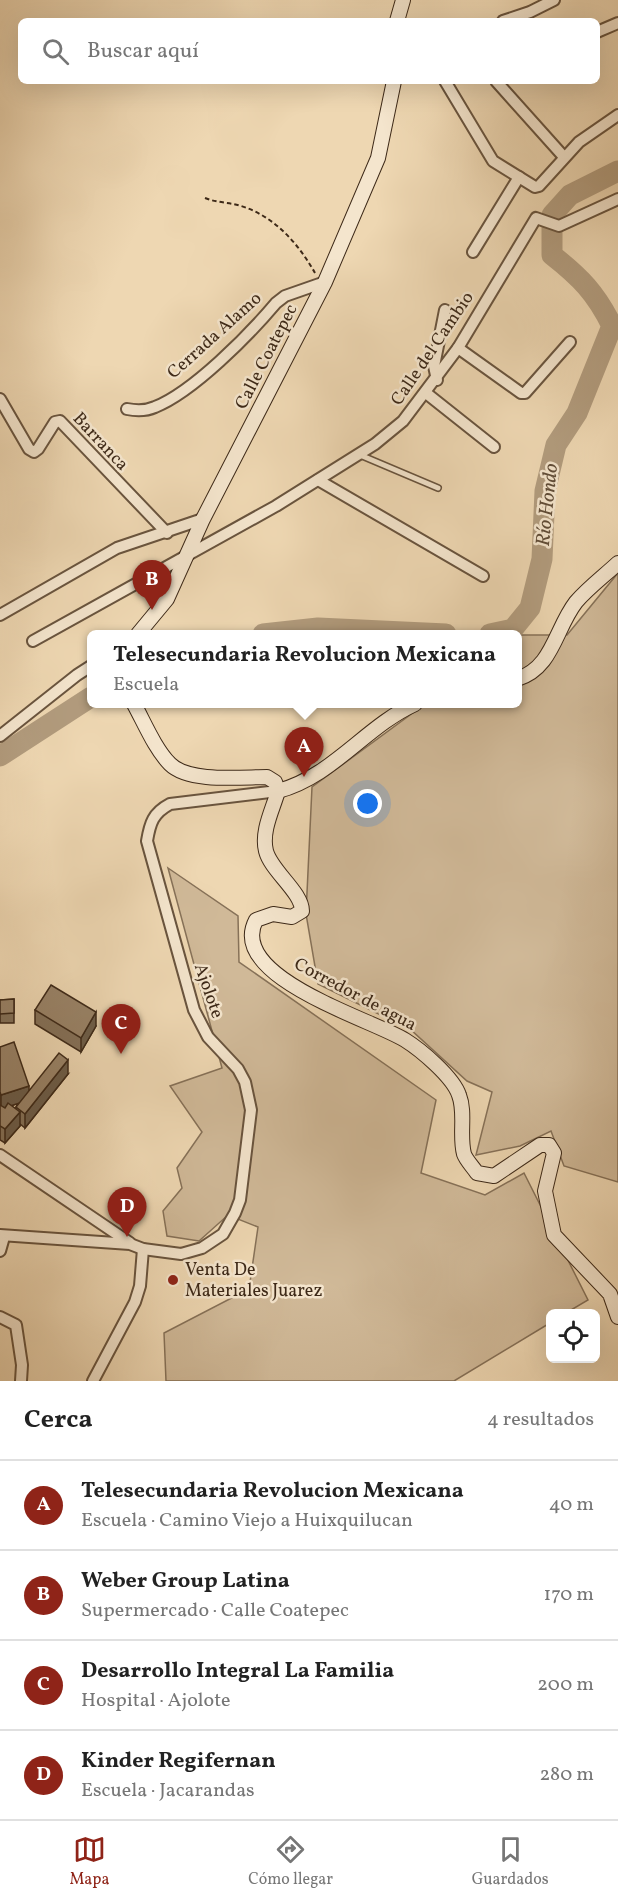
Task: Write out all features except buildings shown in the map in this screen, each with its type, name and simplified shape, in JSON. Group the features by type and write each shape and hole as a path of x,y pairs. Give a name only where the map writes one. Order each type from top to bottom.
{"main road":[{"path":"398,18 403,0"},
{"name":"Calle Coatepec","path":"141,630 167,599 203,519 323,283 378,158 393,84"},
{"path":"522,676 537,669 550,653 575,603 618,563"},
{"path":"136,708 165,757 178,770 197,776 267,777 275,782 278,791 306,780 398,712 407,708"},
{"name":"Corredor de agua","path":"278,791 267,825 266,849 270,861 300,901 302,910 292,917 273,914 256,920 252,937 255,952 262,963 278,975 346,1014 391,1032 422,1052 459,1095 464,1155 477,1173 494,1176 540,1145 549,1145 554,1153 545,1191 554,1235 610,1294 618,1317"}],"street":[{"path":"533,17 554,0"},
{"path":"600,31 618,23"},
{"path":"446,84 493,160 534,187 539,186 579,142 618,115"},
{"path":"499,84 564,157"},
{"path":"473,252 519,177"},
{"name":"Calle del Cambio","path":"33,641 318,480 403,421 437,380 458,348 536,218 559,226 618,199"},
{"name":"Cerrada Alamo","path":"127,409 138,411 154,408 171,399 213,366 285,296 323,283"},
{"path":"437,380 434,366 445,310"},
{"path":"458,348 521,393 525,393 570,342"},
{"path":"426,393 494,447"},
{"name":"Barranca","path":"0,399 29,449 34,452 38,449 55,422 60,421 167,533"},
{"path":"318,480 483,576"},
{"path":"0,615 117,548 203,519"},
{"path":"0,736 87,669"},
{"name":"Ajolote","path":"143,1249 171,1254 192,1252 214,1242 236,1213 240,1200 251,1098 238,1069 208,1037 194,1010 147,841 151,821 163,808 178,801 278,791"},
{"path":"0,1157 130,1244 143,1249 140,1286 135,1302 93,1381"},
{"path":"0,1251 2,1236 130,1244"},
{"path":"0,1317 16,1325 22,1365 21,1381"}],"lane":[{"path":"358,454 438,488"}],"path":[{"path":"205,198 241,206 263,216 302,250 323,283"}],"shaded area":[{"path":"618,573 618,1182 564,1166 551,1131 520,1146 476,1155 492,1092 467,1081 411,1030 318,984 306,914 312,787 420,708 522,708 522,635 567,635"},
{"path":"168,868 238,916 239,962 436,1100 421,1173 485,1195 524,1173 588,1300 573,1309 546,1309 546,1325 454,1381 166,1381 164,1333 249,1289 258,1227 228,1215 199,1241 167,1236 163,1211 182,1188 177,1168 202,1132 170,1086 222,1068"}],"waterway":[{"name":"Río Hondo","path":"508,630 513,629 530,608 542,559 545,491 556,445 577,413 612,326 600,304 586,286 552,255 552,215 570,195 618,171"},
{"name":"Río Hondo","path":"300,630 318,628 361,630"},
{"name":"Río Hondo","path":"0,756 87,700"}],"place":[{"name":"Weber Group Latina","path":"152,610"},
{"name":"Telesecundaria Revolucion Mexicana","path":"304,777"},
{"name":"Desarrollo Integral La Familia","path":"121,1054"},
{"name":"Kinder Regifernan","path":"127,1237"},
{"name":"Venta De Materiales Juarez","path":"173,1280"}]}
